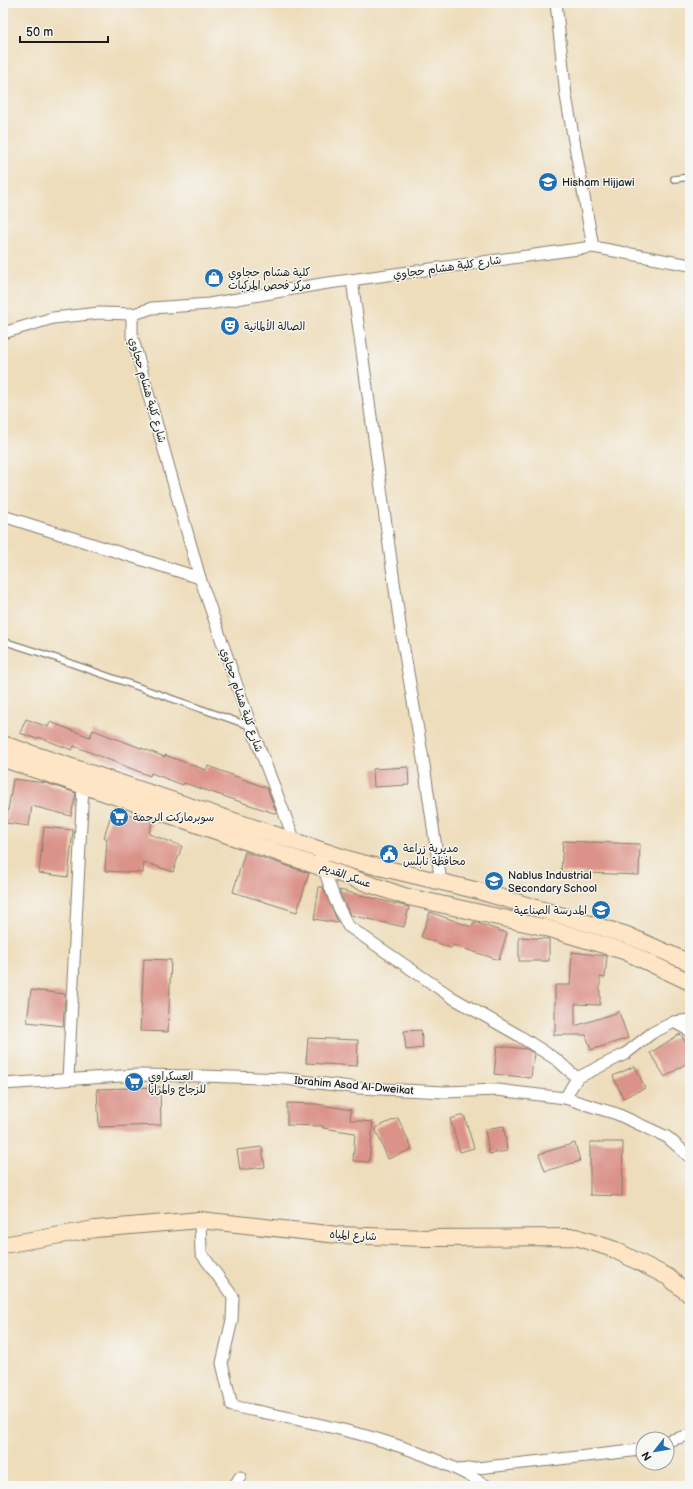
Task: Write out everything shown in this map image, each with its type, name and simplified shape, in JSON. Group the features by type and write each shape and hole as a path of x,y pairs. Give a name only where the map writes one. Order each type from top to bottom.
{"street":[{"path":"556,3 566,96 593,247"},
{"name":"شارع كلية هشام حجاوي","path":"302,860 251,726 200,578 132,336 132,320 134,314 152,308 209,304 352,280 593,247 690,264"},
{"path":"352,280 401,632 424,764 441,882"},
{"path":"3,333 53,318 99,313 134,314"},
{"path":"3,516 200,578"},
{"name":"عسكر القديم","path":"3,744 88,780 302,860 404,896 543,927 624,950 690,982"},
{"name":"عسكر القديم","path":"3,759 88,780 354,860 479,892 627,935 690,963"},
{"path":"68,1079 88,780"},
{"path":"319,849 323,867 343,918 351,929 453,998 558,1060 577,1078"},
{"path":"565,1098 577,1078 624,1054 652,1033 674,1022 690,1020"},
{"path":"674,1022 690,1031"},
{"name":"Ibrahim Asad Al-Dweikat","path":"3,1084 136,1075 286,1079 359,1088 445,1092 497,1090 565,1098 617,1114 667,1137 690,1157"},
{"path":"200,1220 201,1253 232,1297 232,1320 222,1363 232,1406 337,1428 410,1450 459,1470 487,1486"},
{"name":"شارع المياه","path":"3,1245 95,1229 200,1220 338,1235 427,1238 576,1237 613,1249 668,1277 690,1295"},
{"path":"675,1439 690,1435"},
{"path":"459,1470 635,1450"}],"lane":[{"path":"674,179 690,177"},
{"path":"3,641 251,726"}],"building":[{"path":"26,719 48,727 50,722 90,737 93,730 165,757 165,755 206,770 208,766 267,788 277,814 184,783 183,785 151,773 150,776 74,746 72,750 38,737 37,739 20,733"},
{"path":"408,767 409,785 374,787 373,769"},
{"path":"13,779 46,783 76,793 71,816 32,806 29,826 6,823"},
{"path":"113,808 136,817 137,814 153,819 149,834 182,846 173,872 144,862 143,873 105,871 107,839 104,837"},
{"path":"44,827 73,830 68,877 39,873"},
{"path":"563,841 640,844 639,875 561,872"},
{"path":"245,852 309,873 297,912 233,892"},
{"path":"319,887 323,887 338,923 314,919"},
{"path":"339,890 409,907 404,927 350,915"},
{"path":"430,912 472,927 474,922 507,933 499,960 453,945 451,948 421,937"},
{"path":"519,937 549,939 549,961 519,961"},
{"path":"572,952 607,956 605,978 600,977 600,1005 575,1004 575,1026 619,1012 628,1038 591,1050 586,1035 553,1035 555,1032 555,985 570,985"},
{"path":"144,959 171,960 168,1032 140,1031"},
{"path":"31,990 65,994 63,1026 27,1022"},
{"path":"421,1030 423,1048 406,1050 404,1031"},
{"path":"680,1034 690,1048 690,1061 665,1077 650,1053"},
{"path":"308,1038 358,1040 357,1066 306,1063"},
{"path":"497,1046 527,1049 534,1053 531,1078 494,1074"},
{"path":"635,1066 645,1088 623,1098 613,1076"},
{"path":"160,1087 161,1125 99,1127 97,1089"},
{"path":"287,1103 317,1104 351,1110 350,1120 373,1122 369,1162 353,1161 355,1133 323,1128 323,1126 287,1125"},
{"path":"464,1115 474,1148 460,1152 450,1119"},
{"path":"398,1118 412,1149 388,1159 375,1128"},
{"path":"504,1126 507,1151 489,1154 485,1129"},
{"path":"590,1142 623,1142 622,1196 590,1195"},
{"path":"575,1143 580,1161 545,1171 539,1154"},
{"path":"262,1147 265,1167 240,1170 237,1150"}],"place":[{"name":"Hisham Hijjawi","path":"548,182"},
{"name":"كلية هشام حجاوي مركز فحص المركبات","path":"214,278"},
{"name":"الصالة الألمانية","path":"230,326"},
{"name":"سوبرماركت الرحمة","path":"119,817"},
{"name":"مديرية زراعة محافظة نابلس","path":"389,854"},
{"name":"Nablus Industrial Secondary School","path":"494,881"},
{"name":"المدرسة الصناعية","path":"601,910"},
{"name":"العسكراوي للزجاج والمرايا","path":"134,1082"}]}
